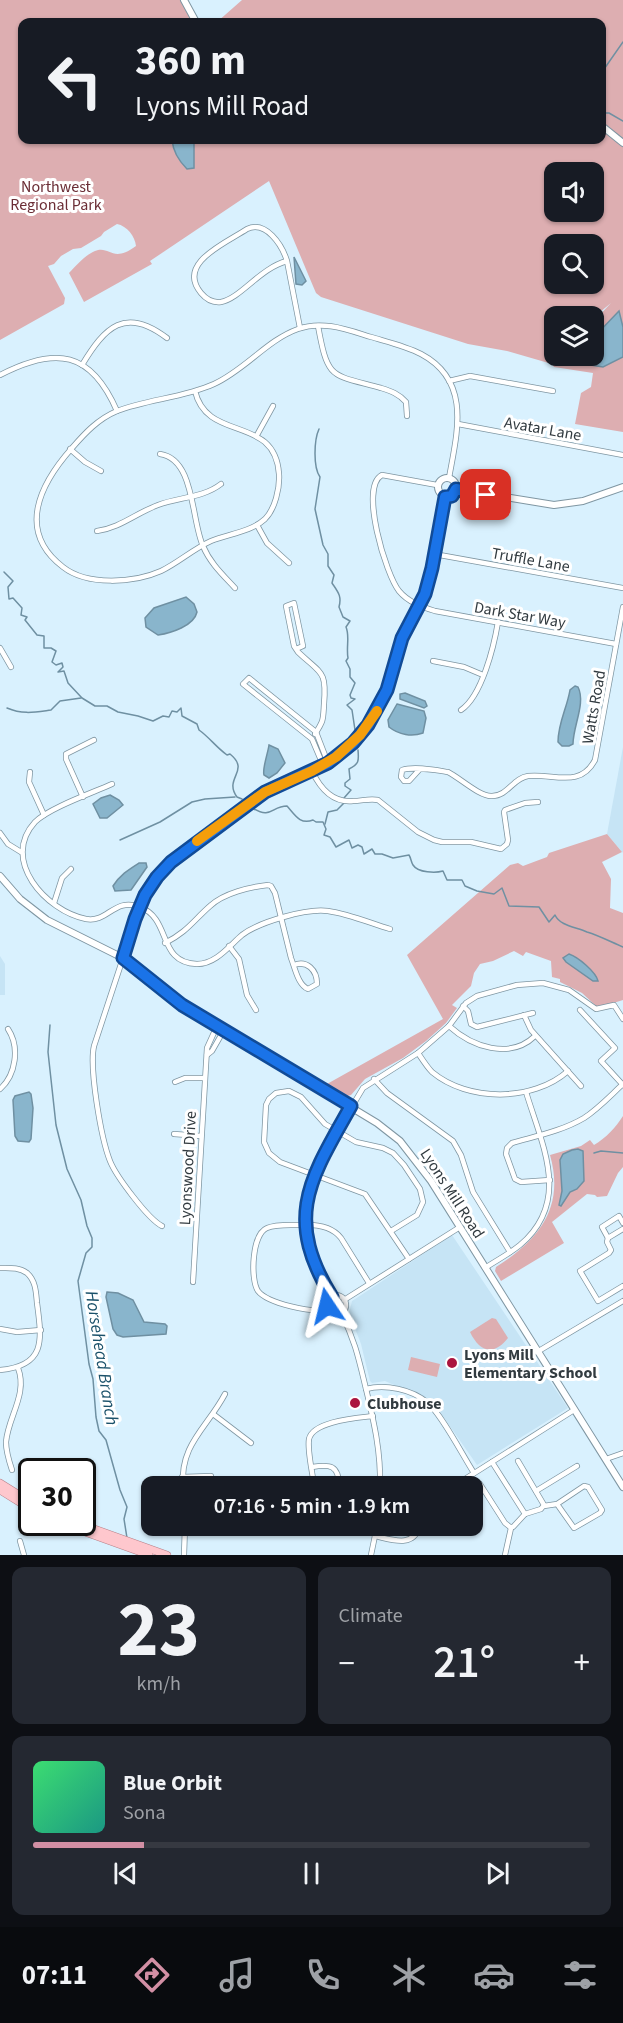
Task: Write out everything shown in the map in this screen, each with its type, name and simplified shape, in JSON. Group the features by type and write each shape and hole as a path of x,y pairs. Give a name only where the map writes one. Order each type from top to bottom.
{"main road":[{"path":"184,0 194,18"},
{"path":"606,129 623,142"},
{"path":"449,478 455,483 456,489 452,496 445,497 438,492 437,485 442,479 449,478"},
{"path":"456,489 554,505 583,501 622,489"},
{"path":"123,958 140,907 157,877 180,854 265,792 326,764 353,743 375,715 389,684 402,638 420,606 429,582 445,497"},
{"name":"Lyons Mill Road","path":"0,876 20,899 47,920 123,958 171,997 351,1106 400,1141 422,1169 460,1227 623,1487"},
{"path":"0,1483 18,1494"},
{"path":"0,1490 18,1501"},
{"path":"96,1531 138,1548 167,1555"},
{"path":"96,1534 119,1541"},
{"path":"138,1548 149,1555"}],"street":[{"path":"287,261 270,267 230,298 220,302 206,298 194,280 194,270 201,259 250,227 263,228 270,233 287,261 300,328"},
{"path":"82,365 97,341 108,330 116,326 139,322 167,338"},
{"path":"318,326 325,361 331,371 398,394 406,402 407,416"},
{"path":"195,391 199,404 211,418 257,435 271,450 278,464 279,483 268,515 257,525 203,545 161,571 143,576 106,580 82,576 66,570 52,557 42,543 36,522 36,512 47,480 70,449 93,425 117,411 195,391 221,381 277,341 300,328 338,327 419,352 433,361 449,381 457,405 458,424 449,478"},
{"path":"0,375 35,360 67,359 82,365 101,380 117,411"},
{"path":"449,381 470,376 553,391"},
{"path":"257,435 273,406"},
{"name":"Avatar Lane","path":"458,424 623,454"},
{"path":"70,449 85,462 101,471"},
{"path":"160,454 171,457 179,464 184,474 203,545 218,570 235,588"},
{"path":"420,606 405,597 396,587 392,577 372,512 375,482 376,478 382,474 437,485"},
{"path":"97,531 117,527 156,505 213,490 221,484"},
{"path":"257,525 267,543 289,562"},
{"name":"Truffle Lane","path":"434,554 623,588"},
{"path":"296,649 303,646 294,603 286,606 296,649 318,669 325,680 324,720 312,739"},
{"name":"Dark Star Way","path":"420,606 435,611 616,644"},
{"name":"Watts Road","path":"420,769 447,772 482,793 492,796 500,795 525,776 568,778 582,775 595,760 623,607"},
{"path":"461,710 472,700 492,654 498,622"},
{"path":"0,648 10,667"},
{"path":"433,661 464,667 483,675"},
{"path":"249,678 316,732 326,764 312,739 243,684 249,678"},
{"path":"83,797 65,756 70,750 94,740"},
{"path":"312,771 322,789 337,799 345,801 378,800 418,832 442,842 471,842 501,849 508,840 505,810 525,803 538,802"},
{"path":"30,772 29,782 44,815"},
{"path":"112,784 44,815 31,826 24,838 21,852 23,867 28,879 54,903 75,915 90,920 100,918 121,905 131,904 140,907 157,919 165,943 176,957 195,964 215,959 251,929 281,918 326,910 390,929"},
{"path":"0,833 8,844 21,852"},
{"path":"54,903 62,878 71,869"},
{"path":"165,943 186,931 217,900 234,893 268,885 274,888 294,965 304,988 308,989 317,984 317,978 309,966 301,963 294,965"},
{"path":"229,946 239,958 247,995 256,1010"},
{"path":"123,958 94,1046 93,1079 112,1166 148,1215 162,1226"},
{"path":"332,1297 313,1261 306,1224 306,1203 314,1174 363,1088 418,1053 449,1026 463,1006 477,996 534,982 552,984 569,990 596,1009 614,1005 623,1019"},
{"path":"463,1006 468,1011 471,1024 475,1027 533,1013"},
{"path":"550,1180 518,1181 513,1176 506,1154 507,1148 512,1143 570,1125 584,1118 623,1084 601,1061 615,1048 580,1010"},
{"path":"524,1015 535,1036 581,1086"},
{"name":"Lyonswood Drive","path":"193,1282 204,1078 207,1048 217,1026"},
{"path":"449,1026 470,1041 495,1048 519,1047 535,1036"},
{"path":"0,1089 7,1082 13,1067 14,1042 8,1029"},
{"name":"Lyonswood Drive","path":"207,1055 212,1051 224,1030"},
{"path":"418,1053 432,1071 462,1087 498,1094 526,1092 554,1082 568,1071"},
{"path":"175,1082 185,1078 204,1078"},
{"path":"374,1079 387,1093 453,1141 458,1149 472,1192 510,1252"},
{"path":"391,1231 419,1212 423,1202 420,1189 393,1154 383,1148 360,1143 337,1131 322,1121 296,1093 280,1091 269,1099 266,1105 263,1137 269,1153 280,1162 365,1194 409,1259"},
{"path":"485,1268 527,1239 539,1223 547,1205 550,1180 526,1092"},
{"path":"174,1134 201,1136"},
{"path":"604,1312 580,1271 611,1250 602,1227 619,1216 623,1222"},
{"path":"327,1309 327,1302 332,1297 338,1296 344,1300 345,1307 341,1313 335,1315 327,1309 316,1311 271,1301 259,1292 254,1281 256,1243 261,1232 273,1226 306,1224 318,1225 338,1234 369,1283"},
{"path":"344,1300 460,1227"},
{"path":"608,1238 623,1229"},
{"path":"0,1268 21,1270 30,1276 35,1289 41,1330 40,1343 29,1362 18,1368 0,1371"},
{"path":"598,1301 623,1286"},
{"path":"537,1352 623,1301"},
{"path":"341,1313 355,1343 373,1416 378,1439 380,1476"},
{"path":"0,1329 17,1332 41,1330"},
{"path":"12,1470 6,1440 21,1389 18,1368"},
{"path":"366,1389 379,1386 388,1387 427,1402 436,1411 474,1473"},
{"path":"182,1476 184,1461 190,1447 225,1394"},
{"path":"469,1476 574,1410"},
{"path":"213,1414 251,1443"},
{"path":"313,1476 309,1441 316,1429 324,1425 373,1416"},
{"path":"606,1459 623,1453"},
{"path":"518,1461 544,1506"},
{"path":"492,1462 525,1514"},
{"path":"312,1467 324,1465 333,1467 339,1476"},
{"path":"536,1491 577,1466"},
{"path":"505,1555 511,1528 525,1514 556,1504 584,1486 588,1487 602,1510 574,1528 556,1504"},
{"path":"483,1489 505,1523 511,1528"},
{"path":"184,1555 185,1536"},
{"path":"371,1555 375,1536 407,1541 414,1536"},
{"path":"20,1541 24,1555"}],"shaded area":[{"path":"173,144 194,144 194,168 187,169 175,152"},
{"path":"294,257 306,281 302,285 296,284"},
{"path":"619,311 623,327 623,357 603,367 597,366 604,366 604,327"},
{"path":"186,597 194,604 197,612 187,625 158,635 146,627 145,618 154,608"},
{"path":"575,686 578,687 581,700 573,744 562,746 558,742 559,728 570,690"},
{"path":"405,693 425,701 427,706 424,708 400,699 400,694"},
{"path":"397,704 424,711 426,718 423,733 406,734 389,727 388,720"},
{"path":"269,745 278,749 285,763 277,773 269,778 264,775 264,765"},
{"path":"623,747 623,853 607,834"},
{"path":"110,795 123,805 107,818 100,818 93,804"},
{"path":"139,863 146,863 147,867 131,890 115,891 113,886 118,879"},
{"path":"569,954 586,965 598,981 593,981 566,962 563,958"},
{"path":"0,956 5,964 5,995 0,995"},
{"path":"29,1092 33,1108 31,1139 29,1142 18,1141 15,1136 13,1100 15,1096"},
{"path":"572,1150 583,1151 584,1181 577,1189 570,1192 561,1206 559,1205 562,1191 560,1160 563,1154"},
{"name":"Lyons Mill Elementary School","path":"452,1235 568,1408 477,1465 433,1402 385,1381 372,1383 370,1381 361,1344 349,1313 352,1301"},
{"path":"107,1292 118,1293 133,1300 144,1322 165,1324 166,1334 123,1337 117,1335 113,1329"}],"green space":[{"name":"Northwest Regional Park","path":"0,0 182,0 191,18 18,18 18,144 606,144 606,18 222,18 242,0 623,0 623,432 575,424 581,393 591,387 593,373 553,366 604,366 604,310 611,303 604,309 604,306 544,306 544,362 507,351 468,344 321,297 316,293 269,181 150,261 152,264 84,302 69,273 95,251 104,250 122,254 136,246 130,232 117,224 81,248 73,249 48,266 65,298 64,304 0,340"},
{"path":"607,834 622,852 602,862 611,879 610,908 623,913 623,1000 596,1006 582,993 560,982 560,979 552,977 551,961 526,952 523,956 514,951 493,961 480,964 474,973 471,986 452,1005 457,1008 446,1023 403,1058 365,1079 351,1095 347,1096 327,1084 443,1019 407,955 510,865 518,863 523,866 547,857 549,853"},
{"path":"623,1116 623,1167 607,1196 597,1197 587,1194 552,1222 564,1243 501,1281 495,1271 496,1267 525,1246 536,1234 551,1207 554,1174 550,1155 581,1146 590,1140 594,1145 610,1132"},
{"path":"492,1318 496,1319 508,1338 497,1348 487,1349 478,1344 470,1332"},
{"path":"411,1357 440,1364 437,1377 408,1370"}],"waterway":[{"path":"606,66 623,42"},
{"path":"606,113 623,121"},
{"path":"319,429 315,453 316,467 320,477 315,509 323,545 328,554 328,566 334,575 332,583 340,597 339,607 343,617 350,621 346,627 348,634 346,661 350,669 350,677 355,683 350,695 355,699 347,705 352,710 355,730"},
{"path":"4,572 13,581 8,587 9,599 13,598 22,608 21,615 27,617 25,620 37,635 44,636 44,648 56,651 52,662 56,665 62,663 63,667 58,672 64,671 68,683 82,698 95,706 107,706 118,712 153,721 163,716 169,717 172,711 177,712 181,708 182,716 197,724 199,730 223,752 230,754 236,760 238,770 233,785 237,797 242,799"},
{"path":"7,708 24,712 40,712 51,710 60,701 81,698"},
{"path":"344,798 351,790 345,786 345,783 350,779 349,769 358,762 358,750"},
{"path":"120,840 160,822 192,802 235,797"},
{"path":"325,824 328,812 337,810 344,803"},
{"path":"254,809 264,813 287,806 301,820 323,822 326,829 324,835 330,837 336,847 349,840 352,848 358,845 362,847 364,854 372,849 375,854 393,858 409,855 413,865 419,870 443,871 447,880 462,880 465,886 477,891 494,894 502,888 509,906 539,907 549,922 555,915 564,924 623,947"},
{"name":"Horsehead Branch","path":"50,1025 48,1052 56,1125 67,1169 81,1200 92,1238 92,1247 86,1253 78,1281 93,1379 96,1417 99,1431 106,1440 127,1507 124,1519 127,1538"},
{"path":"594,1153 601,1151 623,1153"}],"slow traffic":[{"path":"197,841 265,792 328,763 353,743 377,711"}],"place":[{"name":"Lyons Mill Elementary School","path":"452,1363"},
{"name":"Clubhouse","path":"355,1403"}],"route":[{"path":"327,1306 327,1302 332,1297 313,1261 307,1237 306,1203 317,1166 351,1106 182,1005 123,958 145,895 164,868 265,792 328,763 353,743 368,725 382,703 392,678 402,638 425,594 445,497 452,496 456,489 486,495"}]}
